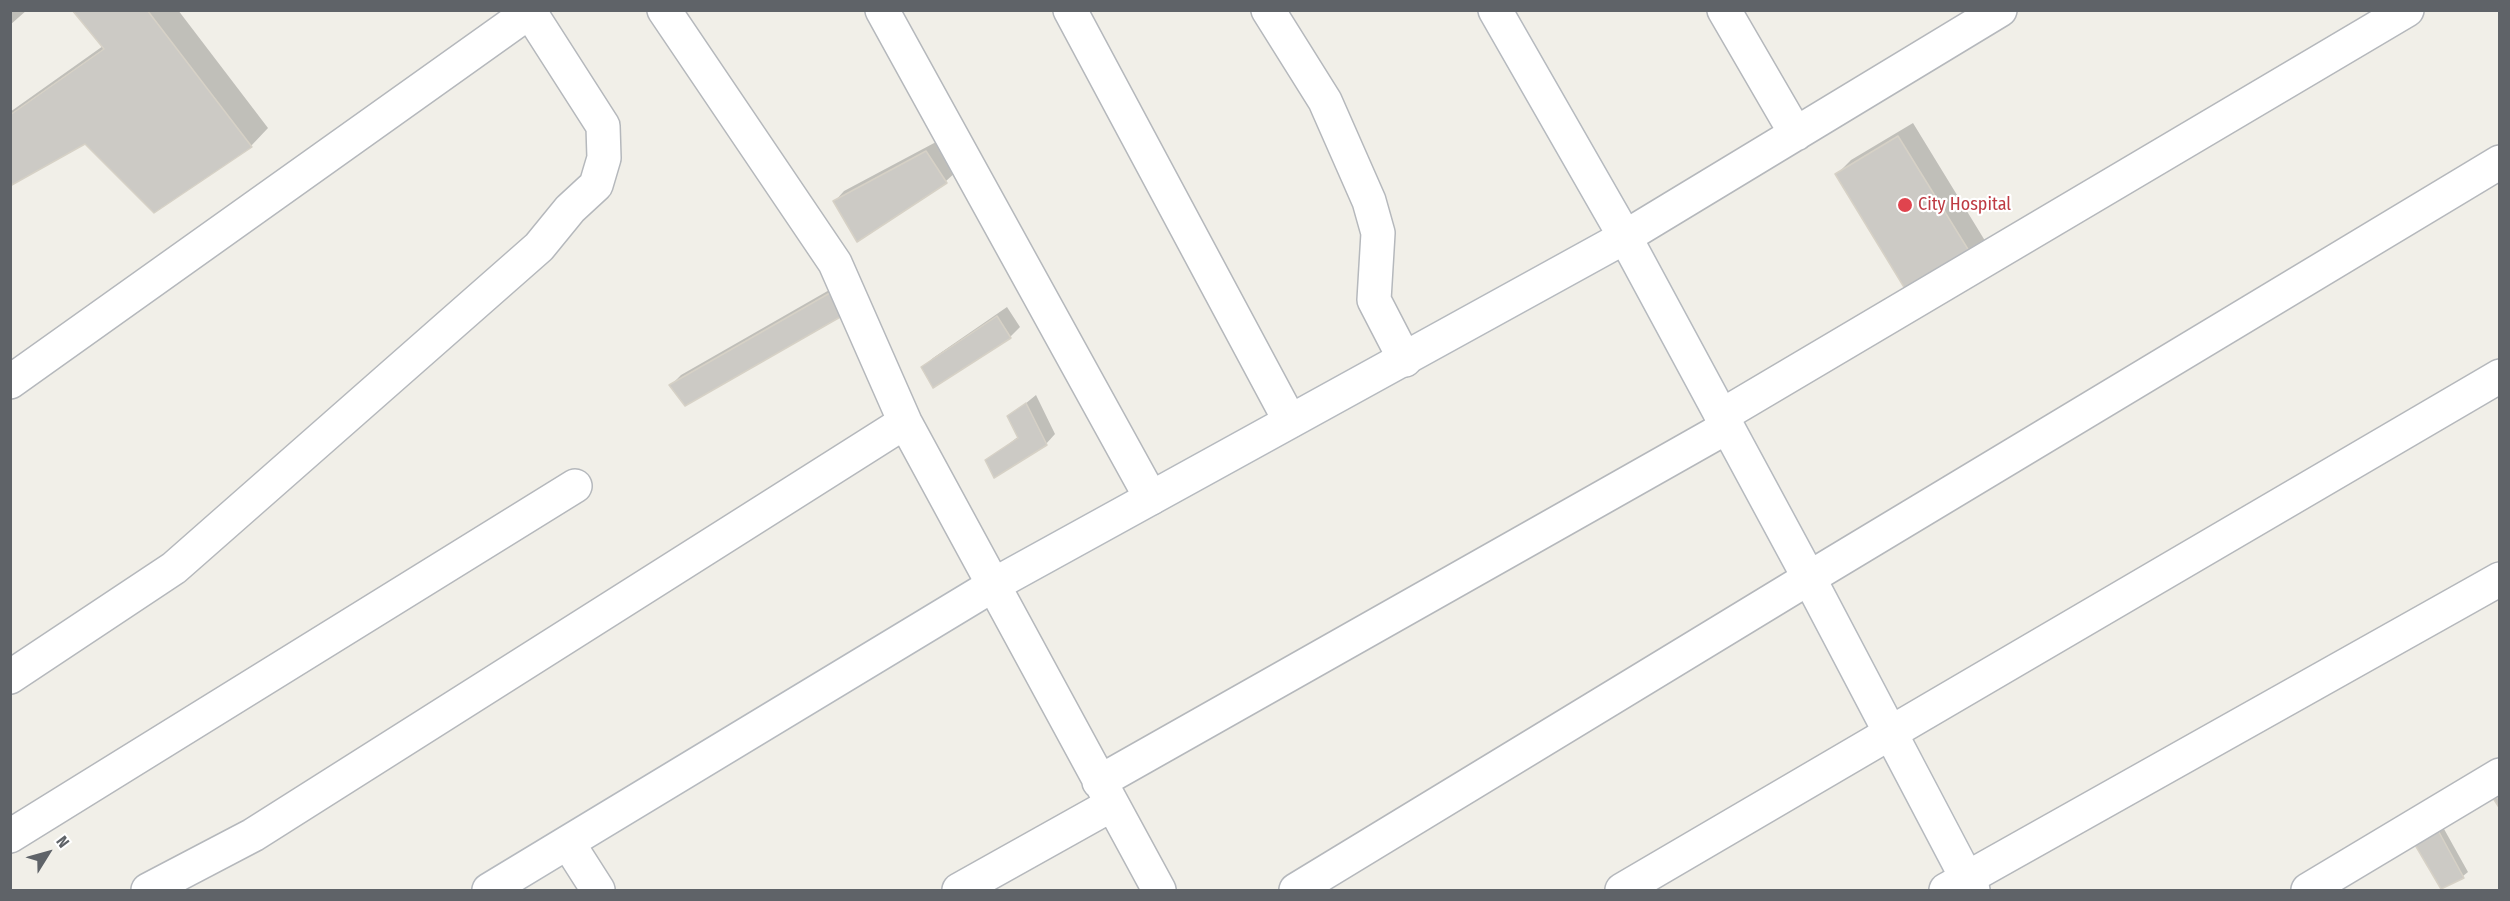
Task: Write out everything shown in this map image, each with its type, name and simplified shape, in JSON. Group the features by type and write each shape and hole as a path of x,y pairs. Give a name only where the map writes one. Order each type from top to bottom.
{"street":[{"path":"664,10 836,264 905,422 995,584 1105,794 1159,891"},
{"path":"882,10 1151,498"},
{"path":"1070,10 1290,421"},
{"path":"1268,10 1325,101 1369,201 1378,233 1374,300 1404,360"},
{"path":"1495,10 1625,237 1809,578 1891,735 1962,887 2499,579"},
{"path":"1724,10 1796,134"},
{"path":"489,891 995,584 1625,237 2000,10"},
{"path":"959,891 1105,794 2407,10"},
{"path":"10,382 531,11 603,126 604,158 596,185 570,209 539,247 174,568 10,677"},
{"path":"1296,891 1809,578 2499,162"},
{"path":"1622,891 2499,376"},
{"path":"148,891 253,835 905,422"},
{"path":"10,836 575,486"},
{"path":"2308,891 2499,775"},
{"path":"568,843 598,891"}],"building":[{"path":"72,10 147,10 252,147 154,213 85,144 10,186 10,115 104,49"},
{"path":"1898,136 1974,259 1910,297 1835,174"},
{"path":"926,151 947,183 857,242 833,201"},
{"path":"835,290 849,312 685,406 669,385"},
{"path":"997,316 1011,338 933,388 921,367"},
{"path":"1026,403 1047,445 994,478 985,460 1018,438 1007,416"},
{"path":"2493,798 2500,798 2500,809"},
{"path":"2434,823 2464,878 2441,889 2411,838"}],"place":[{"name":"City Hospital","path":"1905,205"}]}
